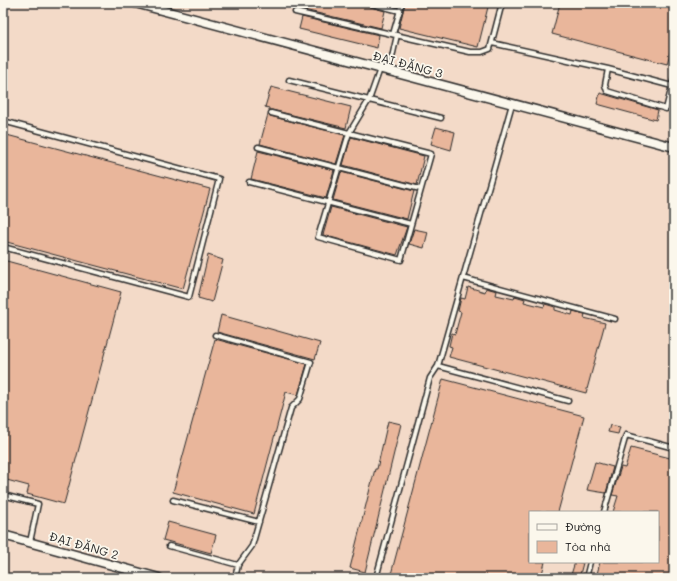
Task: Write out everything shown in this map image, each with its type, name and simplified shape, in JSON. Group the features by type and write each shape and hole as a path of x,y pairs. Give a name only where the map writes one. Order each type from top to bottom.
{"street":[{"name":"ĐẠI ĐĂNG 3","path":"135,3 674,147"},
{"name":"ĐẠI ĐĂNG 2","path":"3,534 159,578"}],"lane":[{"path":"368,3 400,11"},
{"path":"388,71 402,3"},
{"path":"295,12 470,52 482,52 490,49 502,3"},
{"path":"492,43 608,69 672,86"},
{"path":"271,112 349,133 431,154 401,260 318,237 337,167 349,133 369,100 380,69"},
{"path":"608,69 605,85 607,91 666,109 674,78"},
{"path":"289,80 441,118"},
{"path":"376,578 430,378 438,366 512,104"},
{"path":"3,121 218,179 189,297 3,247"},
{"path":"258,146 420,189"},
{"path":"249,182 411,224"},
{"path":"463,278 615,319"},
{"path":"215,335 311,362 300,399 291,408 252,546 238,565 235,578"},
{"path":"438,366 568,401"},
{"path":"604,511 626,435 674,448"},
{"path":"3,495 38,504 30,542"},
{"path":"173,500 259,522"},
{"path":"168,546 238,565"},
{"path":"586,578 590,563"}],"shaded area":[{"path":"3,3 674,3 674,578 3,578"}],"building":[{"path":"306,3 365,3 367,6 385,11 381,28 304,10"},
{"path":"405,3 489,3 478,47 399,28"},
{"path":"560,3 674,3 674,38 667,64 552,34"},
{"path":"302,17 379,35 377,48 299,29"},
{"path":"271,87 351,107 346,128 269,110 269,108 265,107"},
{"path":"600,93 658,110 656,120 597,104"},
{"path":"268,114 270,116 345,135 336,164 260,144"},
{"path":"436,127 455,132 451,150 431,144"},
{"path":"3,134 210,189 183,289 3,241"},
{"path":"351,137 424,156 417,185 343,165"},
{"path":"258,151 334,170 326,198 251,179"},
{"path":"341,172 414,191 407,219 333,200"},
{"path":"331,207 407,227 397,255 323,235"},
{"path":"414,229 428,232 424,248 409,244"},
{"path":"208,255 223,260 212,302 198,298"},
{"path":"3,260 121,292 64,504 27,494 29,486 3,479"},
{"path":"468,287 485,292 486,288 497,291 496,295 514,299 515,296 525,299 524,302 544,307 545,304 555,307 555,310 572,315 573,311 585,314 584,318 605,323 586,393 449,357 452,347 449,346 452,333 455,334 461,312 458,311 461,298 465,299"},
{"path":"221,315 320,343 315,359 217,332"},
{"path":"215,339 307,364 298,395 286,392 254,514 173,492"},
{"path":"443,379 584,416 558,511 529,511 529,563 545,563 541,578 390,578"},
{"path":"388,421 401,424 365,572 350,568 375,469 377,469"},
{"path":"610,425 620,427 618,434 608,432"},
{"path":"631,448 674,459 674,578 596,578 600,563 659,563 659,511 613,511 618,496 612,495 621,467 625,468"},
{"path":"595,462 613,467 606,493 587,490"},
{"path":"168,522 216,535 211,553 163,540"},
{"path":"575,563 583,563 579,578 570,578"}]}
